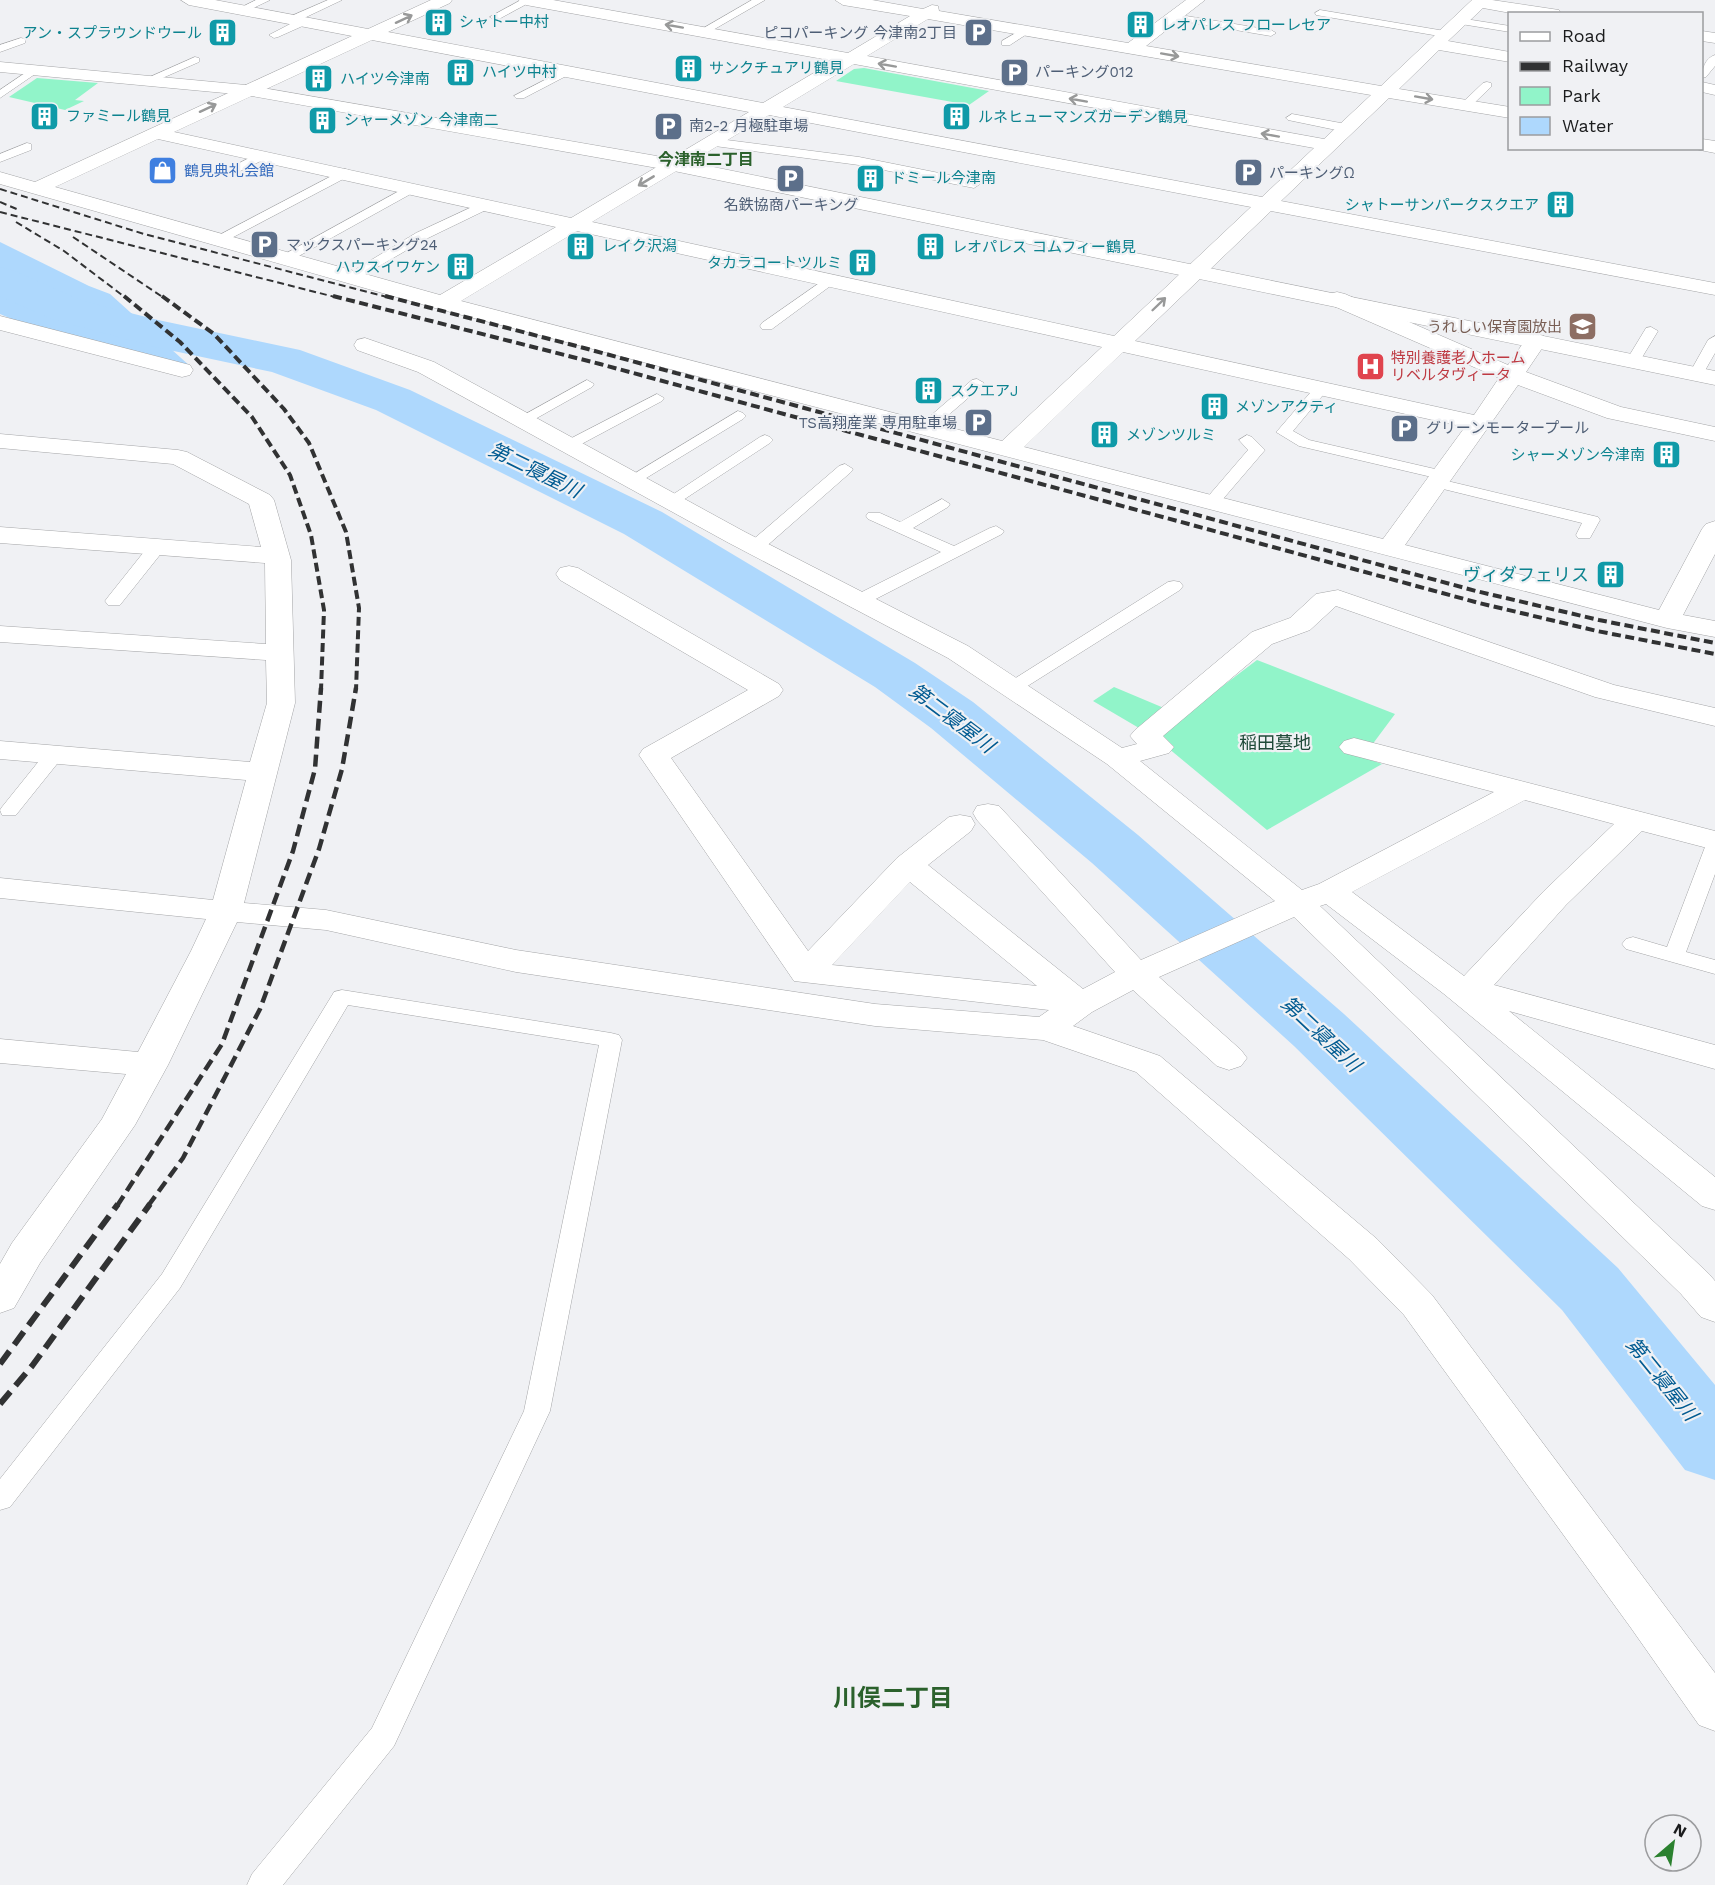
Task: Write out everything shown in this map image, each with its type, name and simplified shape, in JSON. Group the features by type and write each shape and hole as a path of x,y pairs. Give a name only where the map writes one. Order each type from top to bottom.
{"street":[{"path":"193,0 1715,289"},
{"path":"35,189 444,0"},
{"path":"528,0 1328,145"},
{"path":"843,0 1508,113"},
{"path":"443,303 949,0"},
{"path":"1132,48 1197,0"},
{"path":"1006,450 1481,1 1542,12"},
{"path":"1446,33 1508,57"},
{"path":"0,67 246,90 674,165 1705,376"},
{"path":"155,133 1480,423"},
{"path":"0,178 443,303 1389,549 1667,620 1715,629"},
{"path":"1337,299 1512,375 1615,413 1715,434"},
{"path":"0,323 182,370"},
{"path":"1389,549 1536,341"},
{"path":"365,345 426,367 755,547 958,652 1118,758 1298,903 1695,1284 1715,1307"},
{"path":"0,441 178,457 261,500 277,556 281,703 226,910 208,951 117,1125 13,1251 0,1298"},
{"path":"1667,620 1715,529"},
{"path":"0,535 277,556"},
{"path":"569,574 769,690 654,755 806,972 1016,994 1080,1004"},
{"path":"1118,758 1159,747 1145,736 1262,638 1300,624 1326,600 1338,598 1605,691 1715,717"},
{"path":"0,634 280,653"},
{"path":"1354,747 1715,841"},
{"path":"0,750 262,772"},
{"path":"1046,1029 1080,1004 1136,975 1330,891 1521,790"},
{"path":"806,972 908,865 974,818 1136,975 1229,1058"},
{"path":"1463,988 1635,820"},
{"path":"908,865 1080,1004"},
{"path":"0,888 326,920 516,961 875,1015 1046,1029 1148,1064 1363,1249 1418,1305 1640,1604 1715,1710"},
{"path":"1330,891 1463,988 1715,1197"},
{"path":"1463,988 1715,1057"},
{"path":"0,1051 150,1065"}],"lane":[{"path":"241,10 265,0"},
{"path":"274,35 337,0"},
{"path":"495,17 528,0"},
{"path":"702,32 760,0"},
{"path":"1320,13 1446,33 1508,29"},
{"path":"1174,17 1271,33"},
{"path":"1006,43 1026,30"},
{"path":"0,49 21,41"},
{"path":"1705,87 1715,58"},
{"path":"147,81 195,60"},
{"path":"0,95 34,70"},
{"path":"520,96 566,72"},
{"path":"1466,105 1487,86"},
{"path":"1293,118 1346,128"},
{"path":"711,142 859,161 974,184"},
{"path":"0,158 27,147"},
{"path":"232,170 261,156"},
{"path":"217,240 345,173"},
{"path":"283,259 412,188"},
{"path":"350,277 421,236 485,205"},
{"path":"766,326 828,281"},
{"path":"1633,361 1651,331"},
{"path":"1705,376 1715,340"},
{"path":"926,427 977,383"},
{"path":"523,420 586,384"},
{"path":"1321,389 1284,432 1304,443 1592,520 1584,535"},
{"path":"569,445 657,398"},
{"path":"632,480 738,416"},
{"path":"670,501 765,440"},
{"path":"1211,503 1257,450 1247,440"},
{"path":"755,547 845,469"},
{"path":"901,528 942,504"},
{"path":"874,516 954,552"},
{"path":"858,601 996,531"},
{"path":"114,601 157,547"},
{"path":"1012,688 1174,586"},
{"path":"9,811 54,755"},
{"path":"1674,956 1715,847"},
{"path":"1633,944 1715,967"},
{"path":"0,1500 171,1281 342,997 611,1040 537,1411 383,1737 263,1885"}],"green space":[{"path":"864,68 989,91 969,105 836,81 854,69"},
{"path":"37,78 98,83 75,100 84,101 65,110 9,97"},
{"name":"稲田墓地","path":"1257,660 1395,714 1363,757 1382,764 1267,830 1156,738 1093,701 1114,687 1183,716"}],"water":[{"path":"0,242 110,294 191,367 35,329 0,314"}],"waterway":[{"name":"第二寝屋川","path":"0,280 67,310 155,333 284,360 393,400 643,523 895,675 952,715 1115,849 1319,1030 1590,1289 1715,1446"}],"railway":[{"path":"0,189 144,234 391,298"},
{"path":"0,202 19,210"},
{"path":"0,212 339,298"},
{"path":"16,222 64,251 126,298"},
{"path":"73,237 164,298"},
{"path":"124,296 180,342 252,417 290,475 311,535 324,610 321,690"},
{"path":"162,296 214,334 284,409 309,443 346,532 359,608 356,690"},
{"path":"333,296 600,364 1479,603 1597,631 1715,654"},
{"path":"385,296 1476,591 1599,620 1715,643"},
{"path":"117,1206 222,1044 293,851 315,769 321,688"},
{"path":"148,1206 183,1158 260,1009 319,849 342,769 356,688"},
{"path":"0,1364 118,1204"},
{"path":"0,1404 32,1366 150,1204"}],"place":[{"name":"シャトー中村","path":"438,22"},
{"name":"レオパレス フローレセア","path":"1140,25"},
{"name":"アン・スプラウンドウール","path":"223,33"},
{"name":"ピコパーキング 今津南2丁目","path":"978,33"},
{"name":"サンクチュアリ鶴見","path":"688,68"},
{"name":"ハイツ中村","path":"461,72"},
{"name":"パーキング012","path":"1014,72"},
{"name":"ハイツ今津南","path":"319,79"},
{"name":"ファミール鶴見","path":"45,116"},
{"name":"ルネヒューマンズガーデン鶴見","path":"957,117"},
{"name":"シャーメゾン 今津南二","path":"323,120"},
{"name":"南2-2 月極駐車場","path":"668,126"},
{"name":"鶴見典礼会館","path":"163,171"},
{"name":"パーキングΩ","path":"1248,173"},
{"name":"名鉄協商パーキング","path":"791,178"},
{"name":"ドミール今津南","path":"870,178"},
{"name":"シャトーサンパークスクエア","path":"1560,205"},
{"name":"マックスパーキング24","path":"265,245"},
{"name":"レイク沢潟","path":"581,246"},
{"name":"レオパレス コムフィー鶴見","path":"931,247"},
{"name":"タカラコートツルミ","path":"863,263"},
{"name":"ハウスイワケン","path":"461,267"},
{"name":"うれしい保育園放出","path":"1583,327"},
{"name":"特別養護老人ホーム リベルタヴィータ","path":"1370,367"},
{"name":"スクエアJ","path":"929,391"},
{"name":"メゾンアクティ","path":"1214,407"},
{"name":"TS高翔産業 専用駐車場","path":"978,423"},
{"name":"グリーンモータープール","path":"1405,428"},
{"name":"メゾンツルミ","path":"1105,435"},
{"name":"シャーメゾン今津南","path":"1666,455"},
{"name":"ヴィダフェリス","path":"1610,575"}],"district":[{"name":"今津南二丁目","path":"706,159"},
{"name":"川俣二丁目","path":"893,1698"}]}
